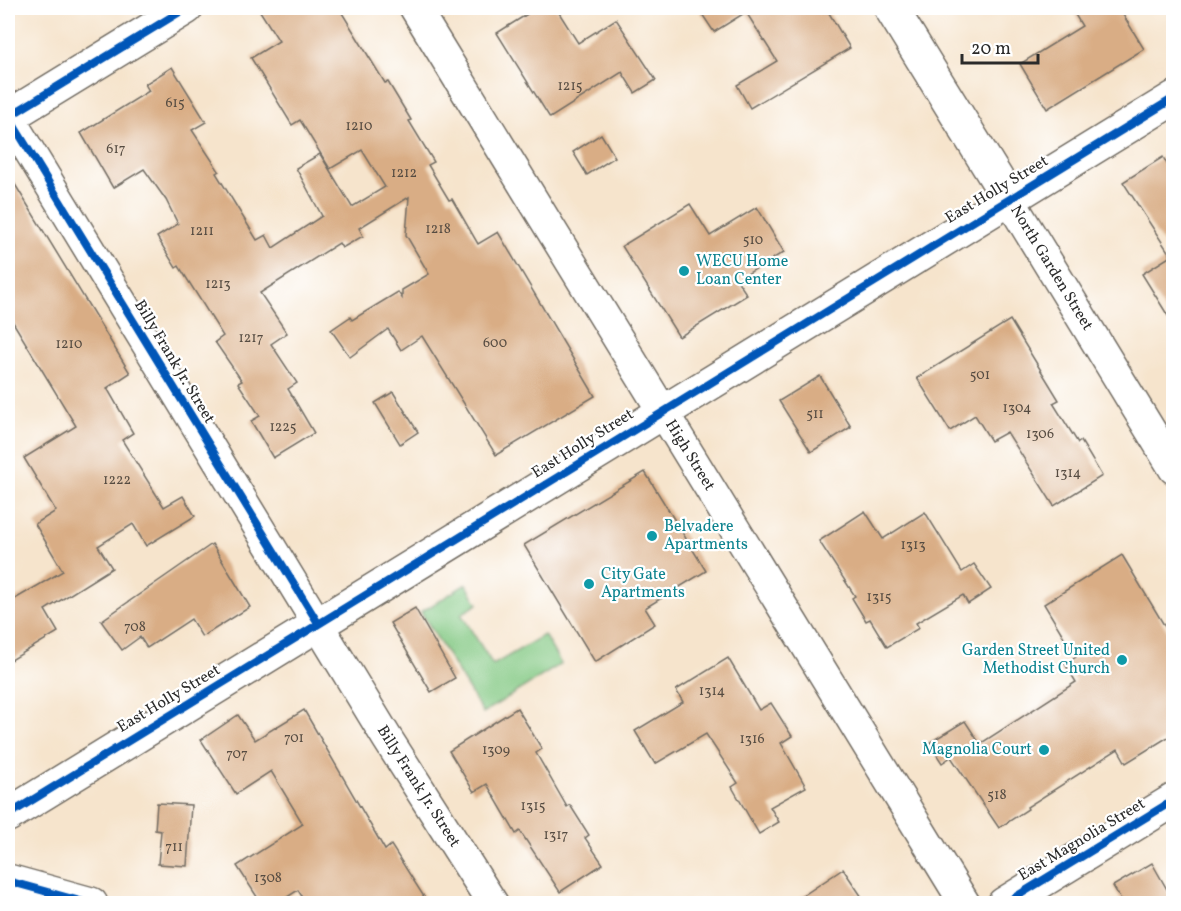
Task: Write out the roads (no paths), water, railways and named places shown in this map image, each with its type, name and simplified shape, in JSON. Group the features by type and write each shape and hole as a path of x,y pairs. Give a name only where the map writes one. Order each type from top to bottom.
{"main road":[{"path":"8,117 186,8"},
{"name":"North Garden Street","path":"891,8 1008,199"},
{"name":"East Holly Street","path":"8,814 1173,98"},
{"name":"East Magnolia Street","path":"1004,903 1173,800"},
{"path":"8,881 91,903"}],"street":[{"name":"High Street","path":"415,8 965,903"},
{"name":"Billy Frank Jr. Street","path":"8,117 387,738 493,903"},
{"name":"North Garden Street","path":"1008,199 1173,469"}],"place":[{"name":"WECU Home Loan Center","path":"684,271"},
{"name":"Belvadere Apartments","path":"652,536"},
{"name":"City Gate Apartments","path":"589,584"},
{"name":"Garden Street United Methodist Church","path":"1122,660"},
{"name":"Magnolia Court","path":"1044,750"}]}
